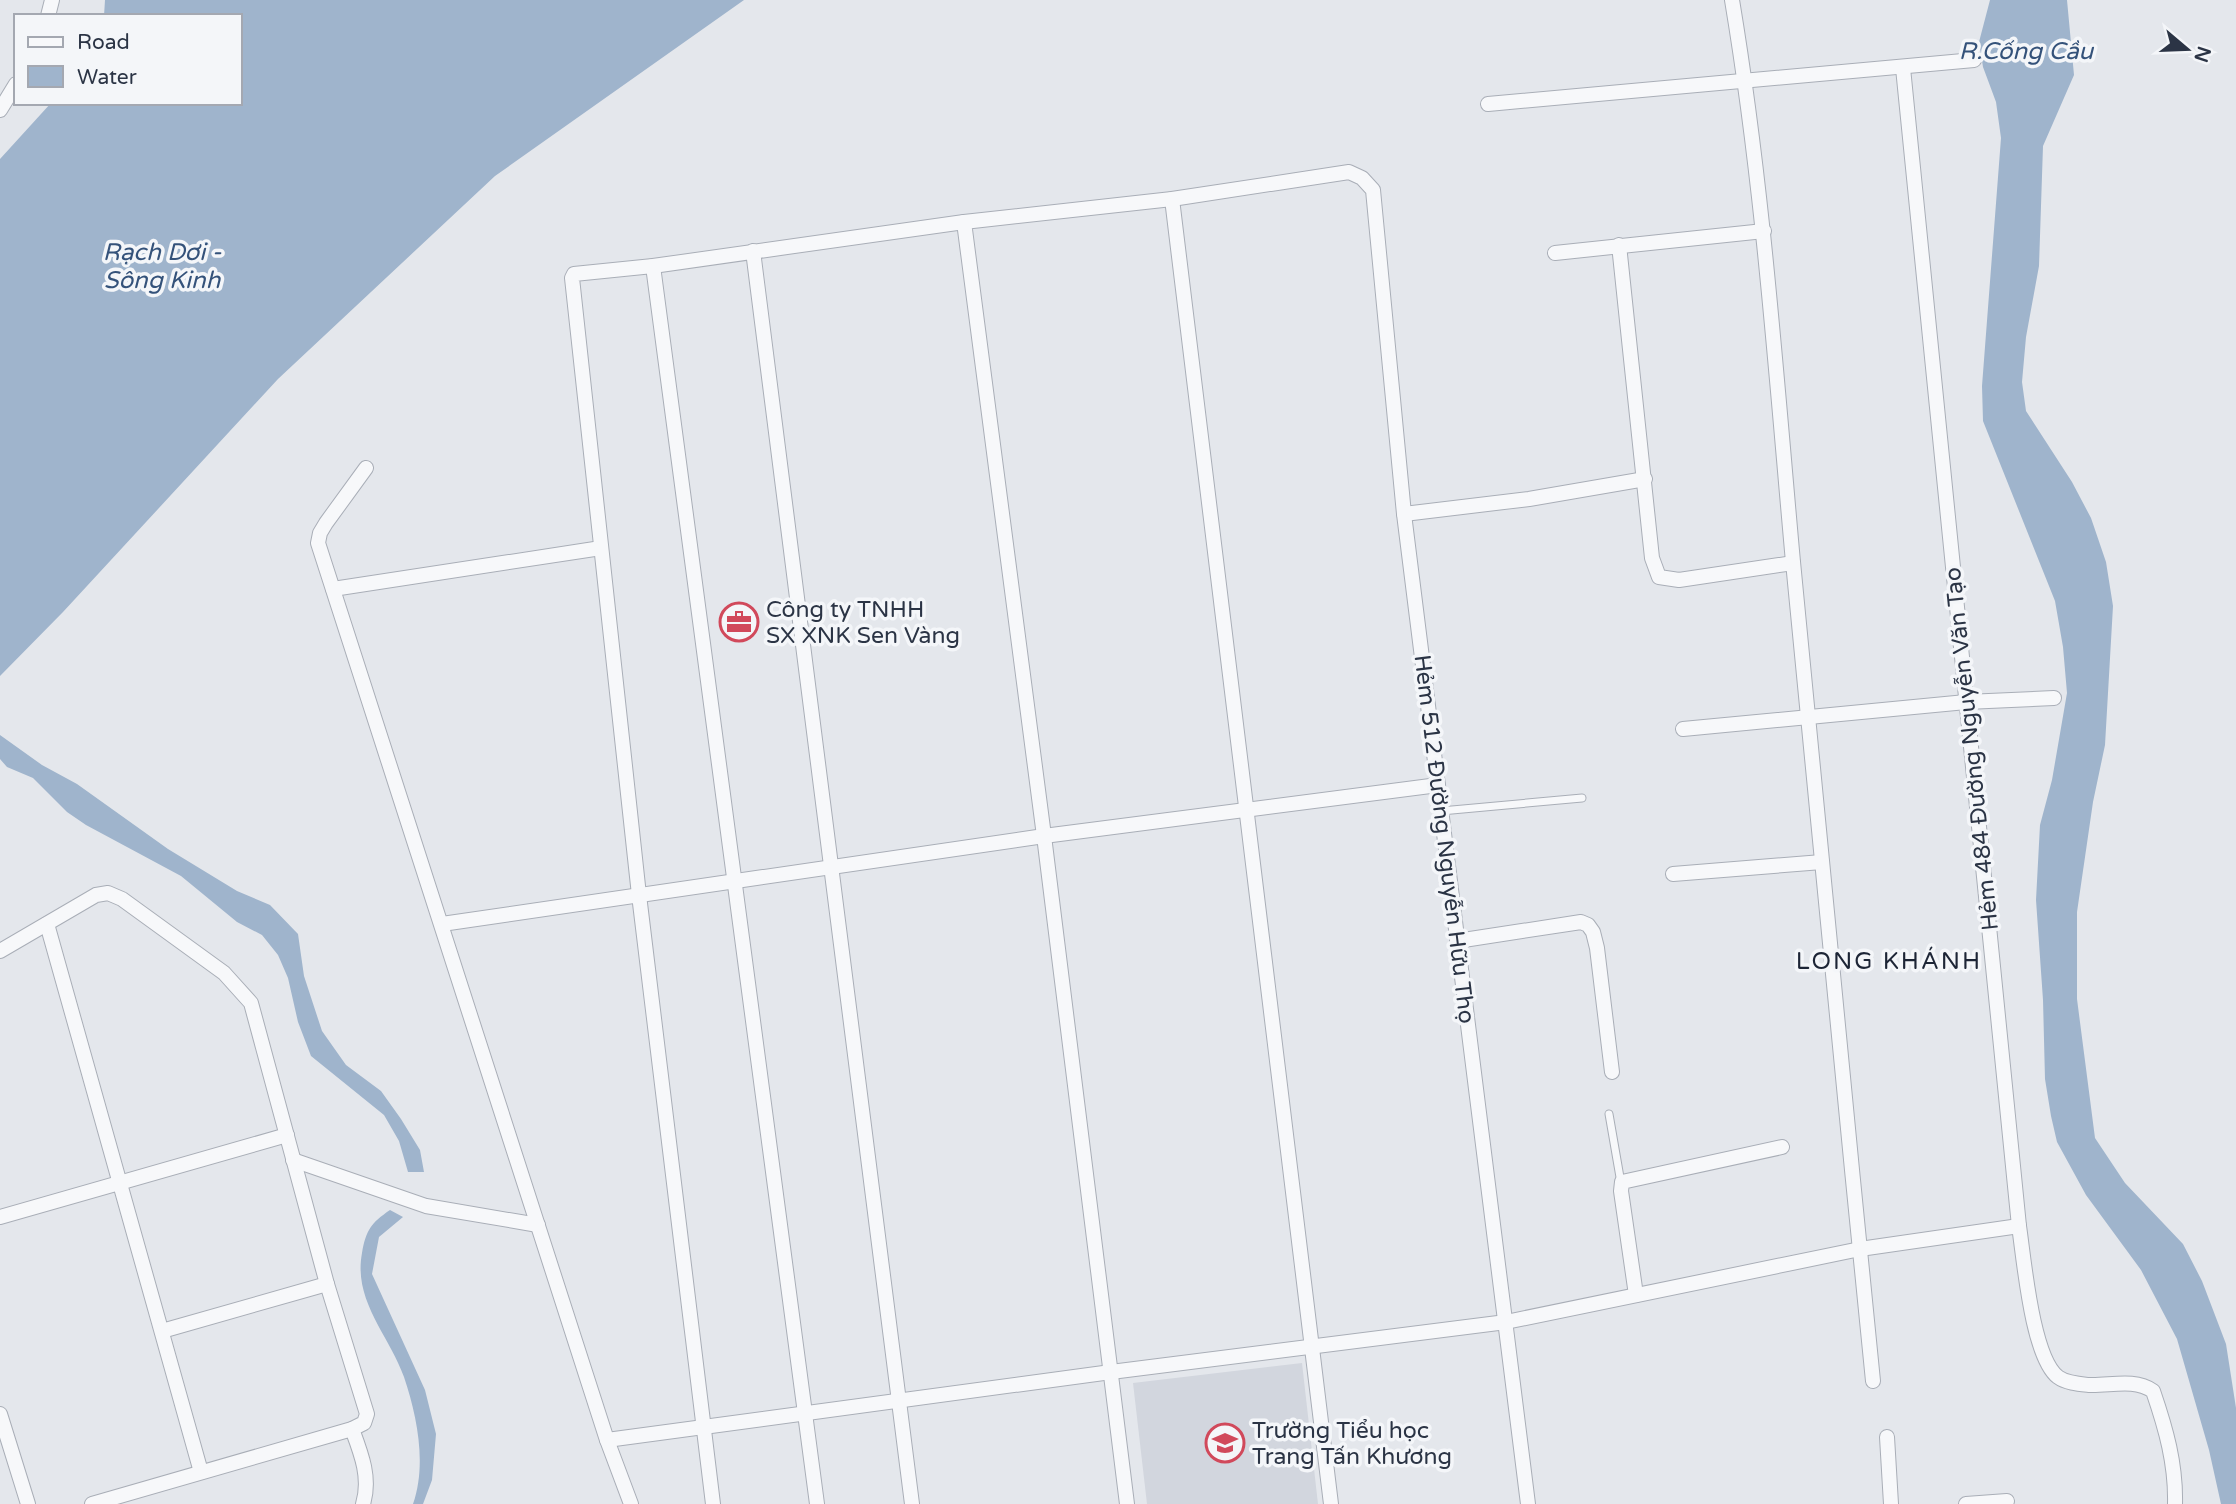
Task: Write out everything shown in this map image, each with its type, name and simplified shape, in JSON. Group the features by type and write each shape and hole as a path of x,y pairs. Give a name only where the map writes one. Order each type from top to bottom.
{"street":[{"path":"1732,0 1746,82 1763,231 1873,1381"},
{"path":"1488,104 1974,60"},
{"name":"Hẻm 484 Đường Nguyễn Văn Tạo","path":"1903,68 2019,1226 2035,1328 2048,1366 2057,1377 2068,1382 2091,1385 2131,1383 2153,1391 2171,1453 2175,1475 2175,1504"},
{"path":"0,110 14,86"},
{"name":"Hẻm 512 Đường Nguyễn Hữu Thọ","path":"1172,199 1349,172 1362,178 1373,190 1404,513 1528,1504"},
{"path":"713,1504 639,895 572,278 574,274 653,266 964,222 1172,199 1331,1504"},
{"path":"964,222 1127,1504"},
{"path":"1555,253 1763,231"},
{"path":"1619,245 1652,558 1659,577 1679,580 1793,563"},
{"path":"753,251 912,1504"},
{"path":"653,266 817,1504"},
{"path":"366,468 320,533 318,543 607,1440 631,1504"},
{"path":"1404,513 1529,499 1645,479"},
{"path":"333,589 601,548"},
{"path":"1684,729 1966,702 2054,698"},
{"path":"442,924 1044,836 1438,785"},
{"path":"1673,874 1822,862"},
{"path":"0,951 96,895 108,893 122,899 224,973 251,1003 327,1284 367,1413 364,1423 352,1429 92,1504"},
{"path":"1457,941 1581,922 1588,925 1593,932 1597,948 1612,1072"},
{"path":"47,924 201,1472"},
{"path":"0,1217 287,1135"},
{"path":"1636,1296 1621,1184 1624,1181 1782,1147"},
{"path":"293,1160 426,1206 538,1225"},
{"path":"607,1440 1506,1322 1860,1249 2019,1226"},
{"path":"162,1331 327,1284"},
{"path":"0,1413 28,1504"},
{"path":"352,1429 364,1462 366,1480 363,1504"},
{"path":"1887,1437 1891,1504"},
{"path":"1966,1504 2007,1501"}],"lane":[{"path":"1441,811 1582,798"},
{"path":"1609,1114 1621,1184"}],"shaded area":[{"name":"Trường Tiểu học Trang Tấn Khương","path":"1302,1363 1318,1504 1147,1504 1133,1383"}],"water":[{"name":"Rạch Dơi - Sông Kinh","path":"105,0 744,0 495,176 278,379 63,612 0,676 0,159 49,105 242,105 242,14 104,14"},
{"name":"R.Cống Cầu","path":"1990,0 2067,0 2074,75 2043,146 2039,266 2026,337 2022,382 2026,411 2072,482 2091,518 2106,562 2113,606 2105,745 2093,802 2077,912 2077,999 2095,1138 2125,1183 2183,1244 2202,1281 2226,1344 2236,1408 2236,1504 2221,1504 2209,1450 2177,1339 2141,1270 2086,1195 2057,1142 2051,1116 2045,1079 2036,900 2040,825 2052,780 2067,693 2055,601 1983,421 1982,386 2001,138 1996,102 1983,67 1979,42"},
{"path":"0,735 42,765 77,784 168,849 237,891 270,905 298,934 304,976 322,1031 346,1065 381,1091 420,1150 424,1172 408,1172 399,1141 384,1115 311,1056 298,1022 288,978 278,955 262,935 237,922 181,876 67,812 33,778 7,767 0,759"},
{"path":"390,1210 403,1217 379,1237 372,1274 425,1390 436,1434 432,1480 423,1504 413,1504 420,1457 409,1392 398,1362 367,1302 361,1270 365,1238 374,1223"}],"place":[{"name":"Công ty TNHH SX XNK Sen Vàng","path":"739,622"},
{"name":"Trường Tiểu học Trang Tấn Khương","path":"1225,1443"}],"district":[{"name":"LONG KHÁNH","path":"1889,961"}]}
